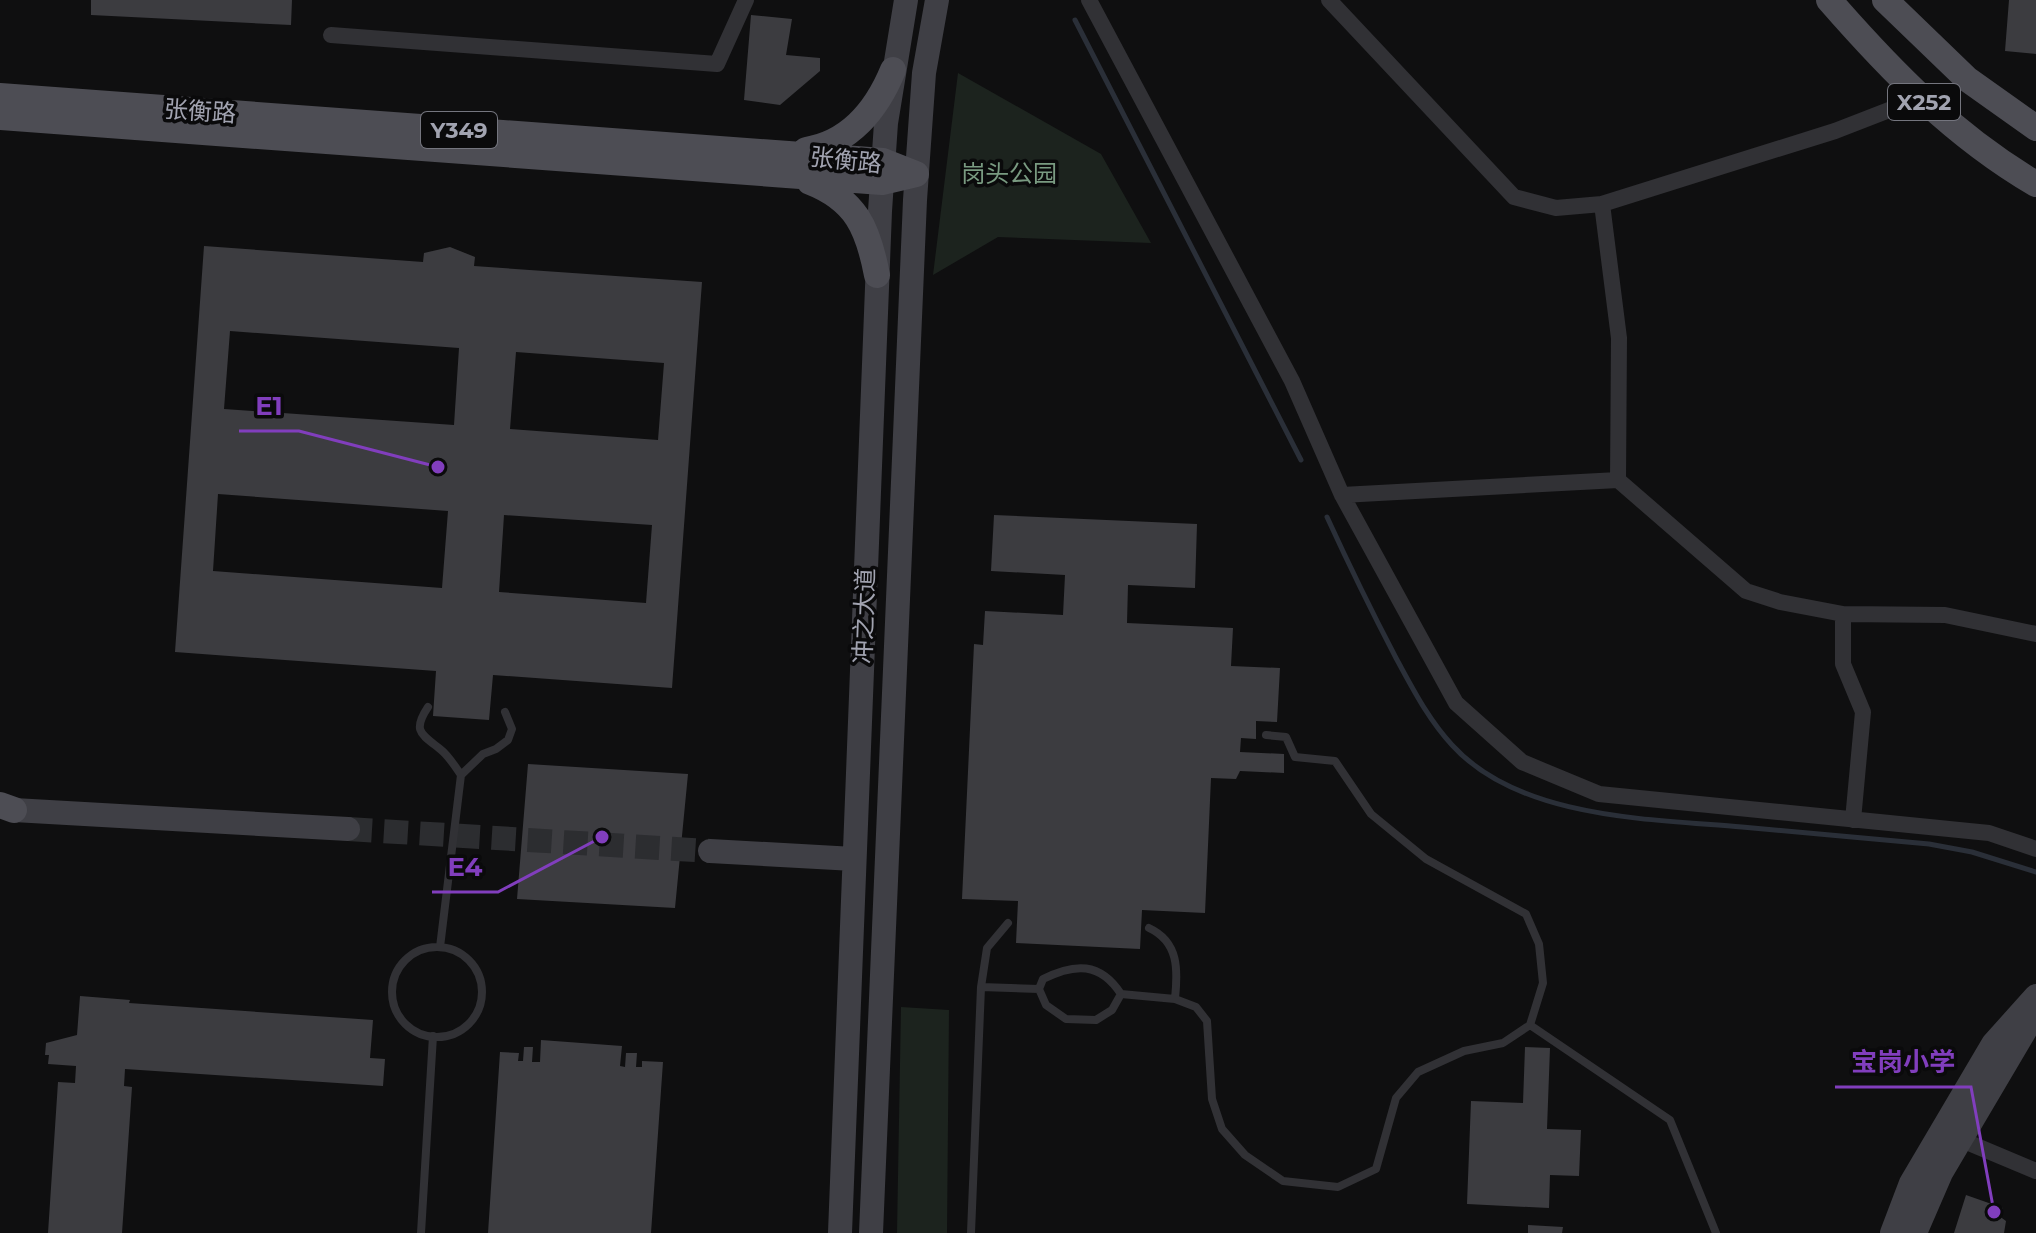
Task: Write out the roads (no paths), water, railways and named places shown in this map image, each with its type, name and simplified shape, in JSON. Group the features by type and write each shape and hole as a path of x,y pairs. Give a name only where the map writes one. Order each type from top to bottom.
{"main road":[{"name":"冲之大道","path":"840,1233 882,172 893,70 906,0"},
{"name":"冲之大道","path":"871,1233 916,174 924,73 937,0"},
{"name":"X252","path":"1829,0 1920,98 1988,153 2036,184"},
{"name":"X252","path":"1885,0 1967,79 2036,128"},
{"path":"784,164 841,138 859,125 874,108 893,70"},
{"name":"张衡路","path":"0,96 916,174"},
{"name":"张衡路","path":"0,117 784,164"},
{"path":"784,164 832,191 851,207 872,247 877,275"},
{"path":"5,809 348,829"},
{"path":"710,851 854,859"},
{"path":"1892,1233 1911,1183 1993,1044 2036,996"},
{"path":"1915,1233 1941,1173 2036,1012"}],"street":[{"path":"331,35 717,64 746,0"},
{"path":"1089,0 1292,381 1342,495 1456,703 1522,762 1599,794 1989,833 2036,849"},
{"path":"1329,0 1514,197 1556,208 1602,204 1835,131 1920,98"},
{"path":"1602,204 1619,338 1618,480"},
{"path":"1342,495 1618,480 1746,591 1780,602 1843,614 1945,615 2036,634"},
{"path":"1843,614 1843,664 1863,712 1853,820"},
{"path":"1962,1140 2036,1171"}],"lane":[{"path":"428,707 420,718 420,731 426,741 442,750 461,775"},
{"path":"440,947 461,775 483,754 508,740 512,729 505,712"},
{"path":"1121,994 1175,999 1196,1007 1207,1021 1212,1099 1222,1129 1245,1155 1283,1181 1338,1187 1376,1169 1396,1098 1418,1072 1464,1051 1503,1043 1530,1025 1543,983 1539,944 1526,914 1426,859 1371,814 1335,761 1295,757 1286,737 1266,735"},
{"path":"971,1233 981,987 987,948 1008,923"},
{"path":"1149,928 1160,933 1172,949 1178,970 1175,999"},
{"path":"440,947 456,951 472,963 481,980 482,1000 475,1018 461,1031 444,1037 411,1029 399,1017 393,1001 392,984 398,968 409,956 424,949 440,947"},
{"path":"1065,968 1096,969 1113,982 1121,994 1112,1010 1096,1020 1066,1019 1046,1005 1039,989 1043,979 1065,968"},
{"path":"981,987 1039,989"},
{"path":"1530,1025 1670,1120 1716,1233"},
{"path":"421,1233 433,1036"}],"waterway":[{"path":"1075,20 1301,460"},
{"path":"1327,517 1387,641 1428,714 1452,745 1480,769 1513,788 1588,811 1929,844 1972,852 2036,872"}],"tunnel":[{"path":"348,829 710,851"}],"place":[{"name":"E1","path":"438,467"},
{"name":"E4","path":"602,837"},
{"name":"宝岗小学","path":"1994,1212"}],"park label":[{"name":"岗头公园","path":"1009,173"}]}
